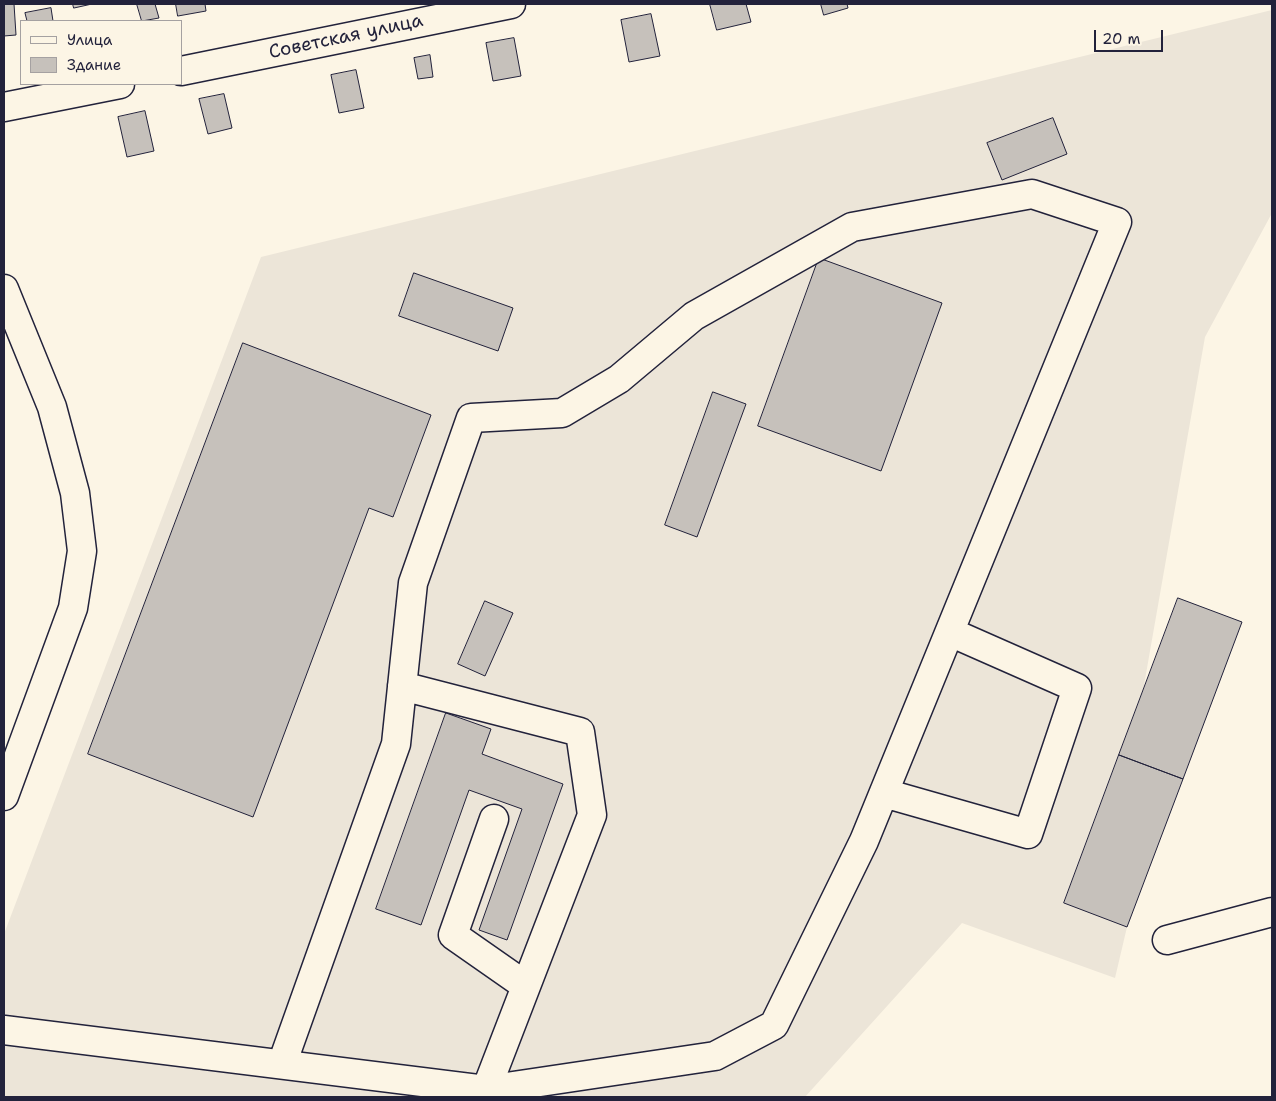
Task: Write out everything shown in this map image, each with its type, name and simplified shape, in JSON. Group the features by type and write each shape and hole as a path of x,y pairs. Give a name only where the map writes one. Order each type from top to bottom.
{"street":[{"name":"Советская улица","path":"182,71 511,4"},
{"path":"4,108 115,85"},
{"path":"4,1030 486,1090 715,1056 774,1025 864,841 1117,222 1032,194 852,228 694,316 619,379 562,413 471,418 413,583 396,744 282,1064"},
{"path":"4,289 52,407 75,493 82,550 73,608 9,765 4,796"},
{"path":"884,793 1028,834 1077,688 950,632"},
{"path":"402,686 580,732 592,815 486,1090"},
{"path":"494,819 453,935 526,986"},
{"path":"1167,940 1272,912"}],"shaded area":[{"path":"1272,10 1272,213 1205,337 1143,691 1242,622 1127,927 1115,978 962,923 805,1097 4,1097 4,934 261,257"}],"building":[{"path":"4,4 14,4 16,35 4,36"},
{"path":"73,4 92,4 74,8"},
{"path":"137,4 155,4 159,18 142,20"},
{"path":"176,4 205,4 206,11 178,16"},
{"path":"710,4 746,4 751,22 717,30"},
{"path":"821,4 847,4 848,8 824,15"},
{"path":"51,8 53,20 27,20 25,13"},
{"path":"651,14 660,56 629,62 621,20"},
{"path":"514,38 521,76 493,81 486,43"},
{"path":"430,55 433,77 418,79 414,58"},
{"path":"356,70 364,108 339,113 331,75"},
{"path":"224,94 232,128 208,134 199,99"},
{"path":"145,111 154,151 127,157 118,117"},
{"path":"1053,118 1067,154 1002,180 987,143"},
{"path":"819,258 942,303 881,471 758,426"},
{"path":"414,273 513,308 498,351 399,316"},
{"path":"243,343 431,415 393,517 369,508 253,817 88,754"},
{"path":"713,392 746,404 697,537 665,525"},
{"path":"1178,598 1242,622 1183,779 1119,755"},
{"path":"485,601 513,613 485,676 458,664"},
{"path":"446,713 491,729 482,754 563,784 507,940 479,930 522,809 469,790 421,925 376,909"},
{"path":"1119,755 1183,779 1127,927 1064,903"}]}
